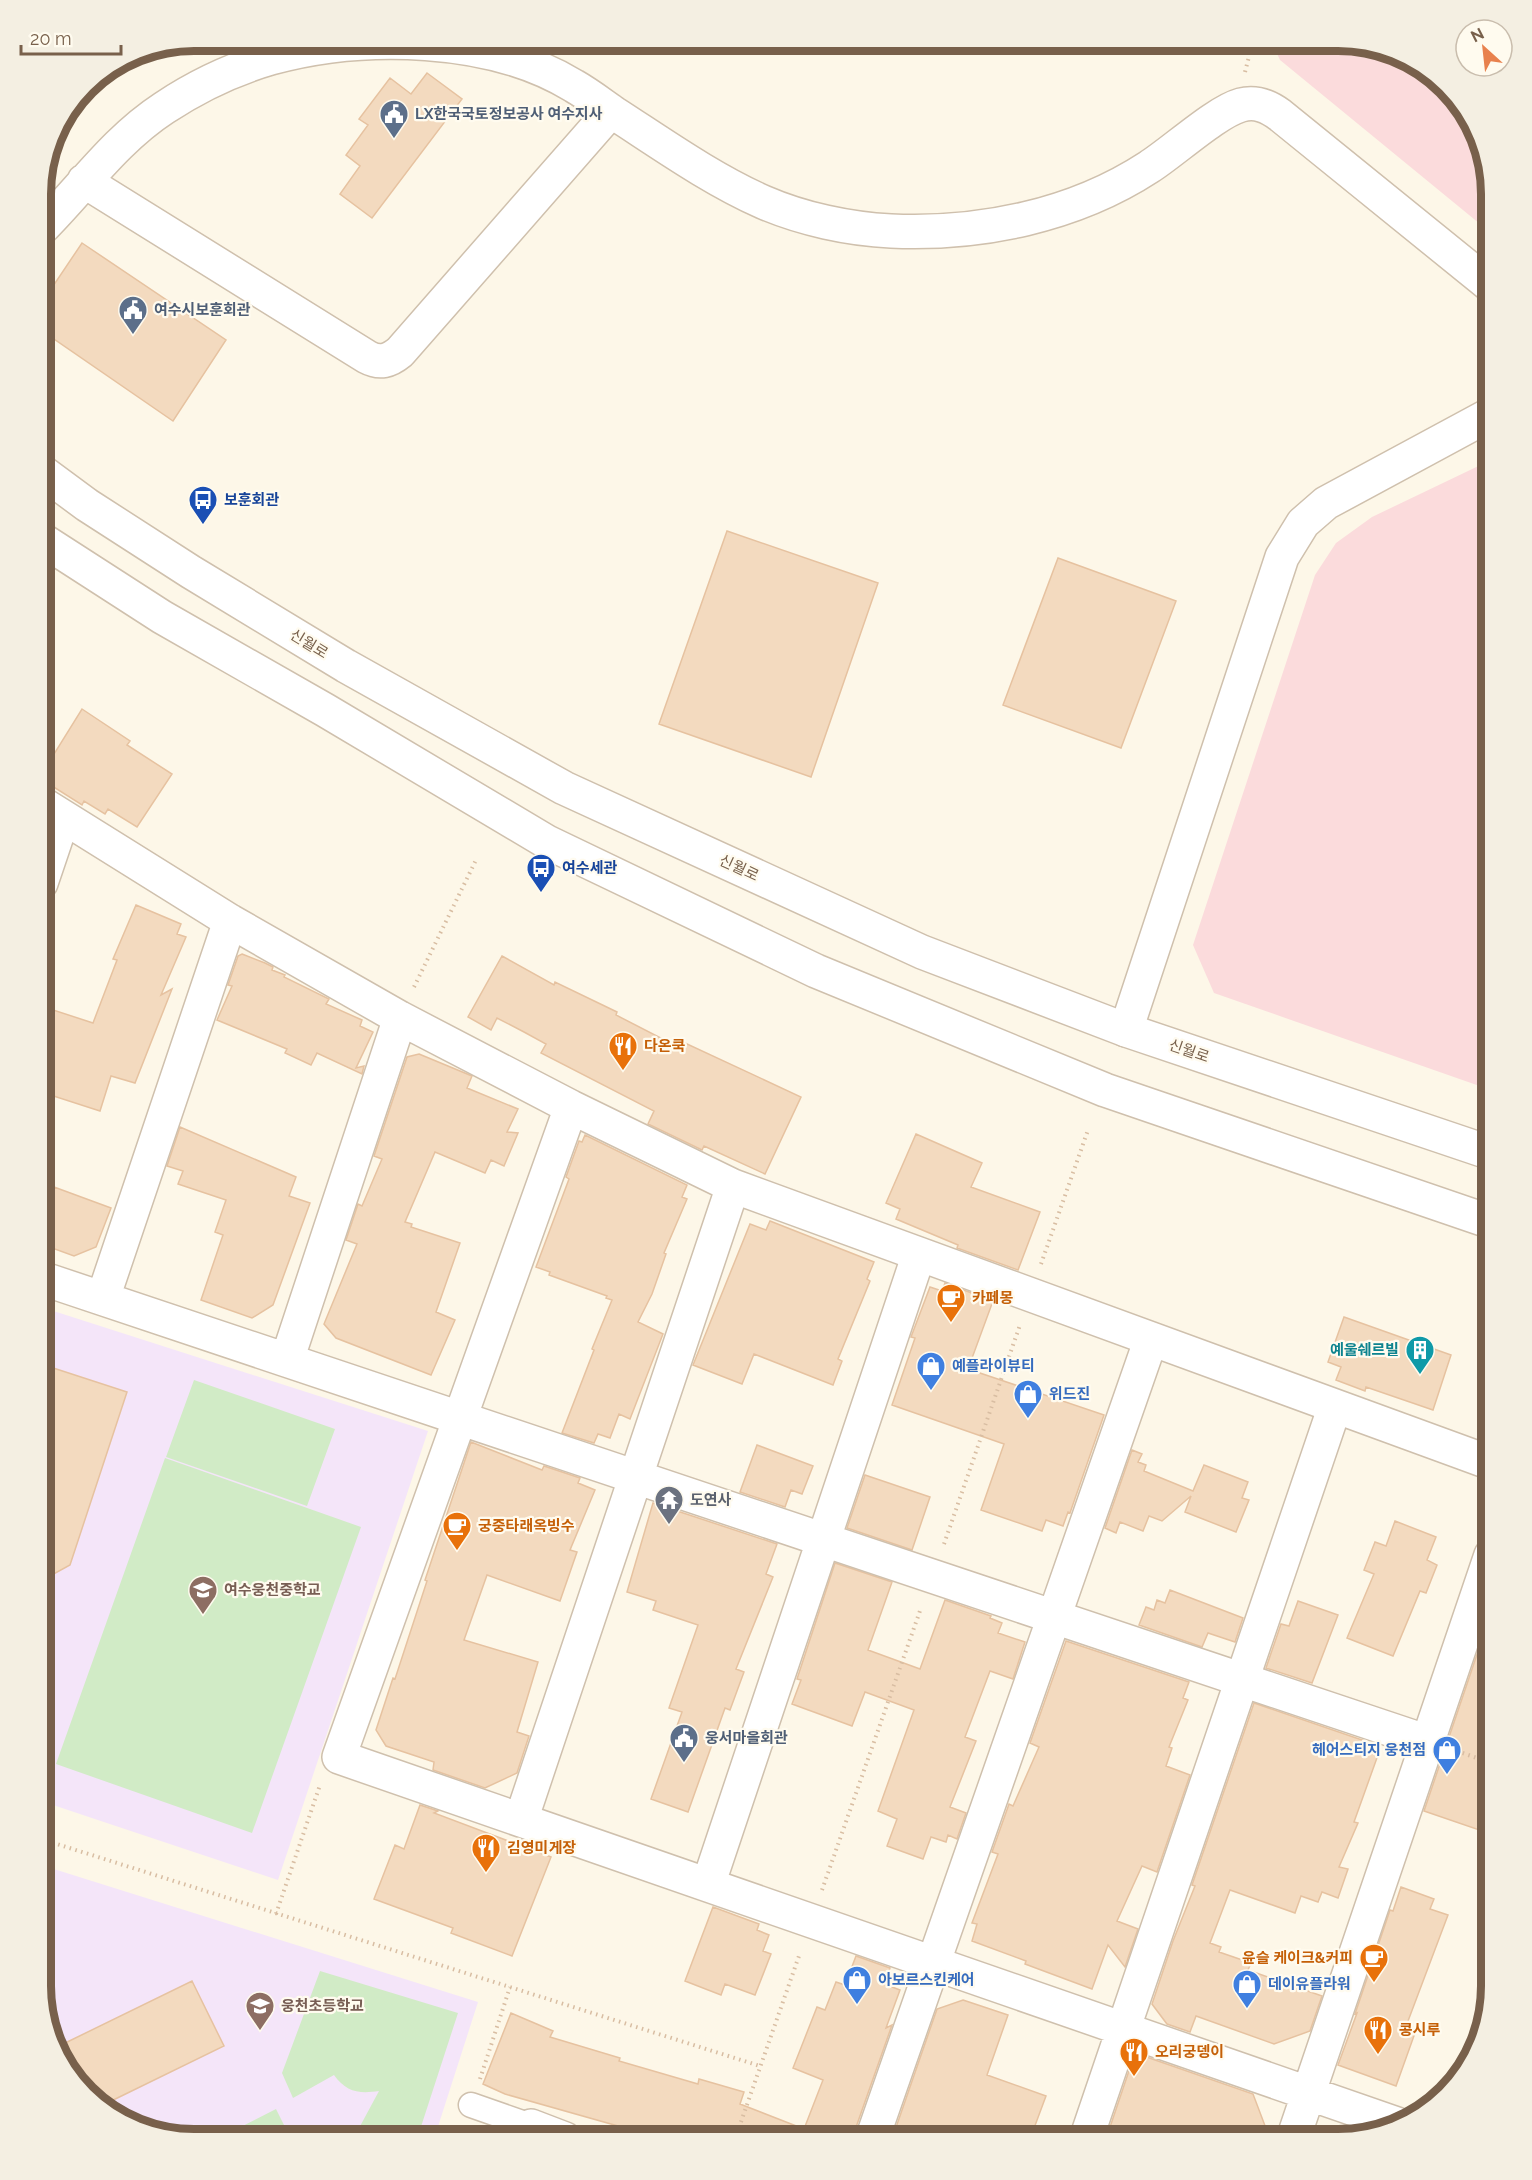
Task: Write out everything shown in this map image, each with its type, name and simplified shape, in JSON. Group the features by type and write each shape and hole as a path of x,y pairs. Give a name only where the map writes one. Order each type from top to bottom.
{"street":[{"path":"51,221 111,152 162,109 232,71 287,54 307,51"},
{"path":"482,51 538,68 574,85 611,111 731,186 766,203 816,219 890,231 972,228 1058,210 1090,198 1138,174 1224,113 1241,105 1260,105 1271,108 1280,115 1481,278"},
{"path":"84,181 367,357 383,362 400,352 611,111"},
{"path":"1126,1030 1282,557 1303,523 1326,502 1481,419"},
{"name":"신월로","path":"51,478 87,505 182,566 346,666 564,788 922,951 1126,1030 1481,1150"},
{"path":"51,545 162,617 547,842 816,971 1105,1090 1481,1219"},
{"path":"52,811 230,921 400,1018 571,1107 733,1186 1481,1459"},
{"path":"103,1299 230,921"},
{"path":"287,1360 400,1018"},
{"path":"571,1107 339,1757 1386,2120"},
{"path":"521,1820 733,1186"},
{"path":"708,1885 919,1254"},
{"path":"51,1281 1428,1742"},
{"path":"875,2129 1151,1339"},
{"path":"1089,2129 1335,1406"},
{"path":"1296,2129 1481,1585"},
{"path":"471,2105 539,2129"}],"path":[{"path":"400,1018 476,860"},
{"path":"1031,1295 1088,1130"},
{"path":"276,1914 322,1778 339,1757"},
{"path":"51,1842 760,2066"},
{"path":"738,2129 812,1921"},
{"path":"471,2105 510,1988"}],"shaded area":[{"path":"1276,51 1347,51 1366,54 1401,66 1432,86 1457,115 1470,139 1480,175 1481,225 1280,60"},
{"path":"1481,465 1481,1086 1214,993 1193,945 1315,575 1336,543 1372,517"},
{"name":"여수웅천중학교","path":"51,1310 428,1431 278,1880 51,1804"},
{"name":"웅천초등학교","path":"51,1868 478,2002 437,2129 185,2129 148,2121 115,2105 100,2094 70,2058 62,2041 52,2005"}],"green space":[{"path":"194,1380 335,1429 307,1506 166,1457"},
{"path":"165,1458 361,1527 252,1833 56,1764"},
{"path":"320,1971 458,2013 420,2129 359,2129 379,2091 365,2092 348,2088 334,2075 293,2098 282,2073"},
{"path":"276,2109 286,2129 237,2129"}],"building":[{"name":"LX한국국토정보공사 여수지사","path":"427,73 462,99 372,218 340,194 360,166 346,155 368,125 359,119 390,78 411,94"},
{"name":"여수시보훈회관","path":"82,243 226,340 173,421 51,337 51,289"},
{"path":"727,531 878,583 811,777 659,724"},
{"path":"1058,558 1176,601 1121,748 1003,705"},
{"path":"82,709 130,741 127,745 172,774 137,827 108,809 105,814 84,801 82,805 51,785 51,759"},
{"path":"136,905 181,924 177,934 186,937 161,995 172,989 135,1083 111,1076 100,1111 51,1095 51,1009 93,1023 117,960 113,959"},
{"path":"242,954 273,967 272,970 285,975 284,977 329,999 326,1004 362,1020 360,1026 373,1032 356,1068 364,1066 362,1074 317,1053 311,1065 285,1053 287,1049 217,1020 232,986 228,985 238,956"},
{"path":"502,956 554,985 555,982 617,1012 616,1015 682,1049 685,1043 801,1097 765,1174 704,1146 702,1150 648,1124 654,1111 541,1053 546,1044 524,1032 497,1018 491,1030 468,1017"},
{"path":"419,1054 472,1076 467,1088 518,1109 507,1132 518,1133 504,1166 491,1160 485,1173 435,1152 405,1222 412,1224 411,1227 460,1243 436,1312 455,1320 431,1375 336,1338 324,1324 357,1244 346,1240 358,1204 362,1206 382,1159 374,1156 407,1057"},
{"path":"180,1127 296,1177 289,1196 310,1203 273,1305 252,1318 201,1300 223,1235 215,1232 226,1200 178,1184 183,1171 167,1166"},
{"path":"916,1134 982,1163 971,1187 1040,1212 1018,1270 957,1248 958,1245 896,1219 900,1209 886,1203"},
{"path":"585,1135 687,1185 682,1197 687,1199 664,1253 666,1254 652,1294 638,1322 663,1334 630,1419 619,1414 610,1438 598,1434 594,1443 562,1433 612,1300 606,1298 607,1296 549,1275 550,1272 536,1267 569,1179 566,1177 579,1141 582,1142"},
{"path":"54,1187 111,1208 96,1247 74,1256 51,1248 51,1195"},
{"path":"770,1221 874,1262 867,1279 870,1281 838,1359 842,1361 833,1385 754,1354 742,1384 693,1365 750,1224 766,1230"},
{"path":"945,1283 993,1301 968,1369 1104,1415 1070,1513 1068,1512 1063,1526 1046,1520 1042,1531 981,1510 1004,1444 892,1405 915,1338 911,1337 930,1287 942,1291"},
{"path":"1344,1317 1451,1355 1433,1410 1366,1387 1365,1391 1336,1380 1341,1367 1328,1362"},
{"path":"51,1367 127,1392 70,1565 51,1575"},
{"path":"471,1442 542,1470 544,1466 580,1478 578,1483 595,1490 570,1550 577,1552 560,1601 487,1575 464,1640 538,1662 517,1732 529,1736 517,1773 485,1788 433,1770 434,1762 386,1746 376,1730 393,1678 395,1679"},
{"path":"757,1445 813,1466 802,1494 791,1490 785,1507 740,1492"},
{"path":"1132,1450 1142,1454 1138,1462 1146,1465 1144,1471 1193,1491 1204,1465 1248,1482 1242,1498 1249,1500 1236,1532 1185,1512 1191,1496 1162,1521 1149,1516 1143,1531 1120,1522 1116,1533 1105,1528"},
{"path":"865,1475 930,1497 912,1550 847,1528"},
{"path":"653,1503 777,1544 766,1574 773,1577 736,1669 744,1672 730,1710 725,1708 688,1812 651,1799 682,1712 669,1708 698,1625 653,1610 656,1601 627,1592"},
{"path":"1395,1521 1436,1537 1427,1560 1437,1565 1426,1593 1420,1591 1393,1656 1347,1638 1374,1574 1364,1570 1375,1542 1386,1546"},
{"path":"835,1563 892,1582 868,1650 920,1669 945,1600 991,1616 990,1618 1002,1623 998,1633 1025,1642 1013,1679 990,1671 965,1737 976,1741 950,1807 966,1813 957,1839 948,1835 946,1842 931,1837 923,1859 887,1846 897,1819 878,1811 914,1710 865,1692 852,1726 792,1704 801,1680 797,1679"},
{"path":"1170,1590 1243,1618 1235,1642 1208,1633 1202,1647 1139,1625 1146,1607 1154,1610 1157,1600 1165,1603"},
{"path":"1298,1601 1338,1615 1312,1683 1266,1668 1281,1624 1289,1626"},
{"path":"1066,1641 1189,1682 1183,1698 1188,1700 1169,1747 1172,1748 1166,1766 1190,1775 1157,1872 1142,1866 1117,1921 1138,1929 1125,1967 1108,1945 1092,1989 972,1941 977,1924 972,1923 998,1854 992,1852 1009,1804 1013,1806 1039,1747 1030,1743"},
{"path":"1481,1643 1481,1831 1424,1811"},
{"path":"1254,1703 1365,1741 1362,1750 1378,1755 1354,1822 1358,1823 1339,1867 1348,1869 1338,1898 1322,1892 1318,1902 1301,1896 1295,1913 1230,1890 1210,1943 1221,1947 1219,1952 1251,1963 1248,1970 1322,1996 1310,2031 1274,2044 1196,2016 1190,2032 1167,2024 1152,2004 1173,1941 1195,1886 1192,1885"},
{"path":"420,1805 438,1811 434,1813 551,1857 512,1956 451,1933 453,1928 374,1899 395,1845 404,1849"},
{"path":"1401,1887 1434,1899 1430,1909 1448,1915 1405,2029 1415,2033 1396,2086 1338,2065 1390,1910 1393,1911"},
{"path":"713,1907 759,1924 757,1930 769,1935 763,1951 771,1954 755,1995 725,1984 721,1995 685,1981"},
{"path":"856,1956 890,1968 884,1984 900,1990 886,2028 892,2025 855,2129 804,2129 823,2080 793,2068 817,2007 825,2010 836,1982 845,1985"},
{"path":"192,1981 224,2046 110,2101 81,2073 63,2044"},
{"path":"963,2000 1008,2015 987,2075 1046,2096 1034,2129 895,2129 937,2009"},
{"path":"511,2013 553,2031 550,2037 620,2058 619,2061 698,2084 699,2079 744,2092 740,2104 804,2129 624,2129 505,2094 483,2084"},
{"path":"1135,2053 1253,2094 1266,2129 1109,2129"}],"place":[{"name":"LX한국국토정보공사 여수지사","path":"394,140"},
{"name":"여수시보훈회관","path":"133,336"},
{"name":"보훈회관","path":"203,526"},
{"name":"여수세관","path":"541,894"},
{"name":"다온쿡","path":"623,1072"},
{"name":"카페몽","path":"951,1324"},
{"name":"예울쉐르빌","path":"1420,1376"},
{"name":"예플라이뷰티","path":"931,1392"},
{"name":"위드진","path":"1028,1420"},
{"name":"도연사","path":"669,1526"},
{"name":"궁중타래옥빙수","path":"457,1552"},
{"name":"여수웅천중학교","path":"203,1616"},
{"name":"웅서마을회관","path":"684,1764"},
{"name":"헤어스티지 웅천점","path":"1447,1776"},
{"name":"김영미게장","path":"486,1874"},
{"name":"윤슬 케이크&커피","path":"1374,1984"},
{"name":"아보르스킨케어","path":"857,2006"},
{"name":"데이유플라워","path":"1247,2010"},
{"name":"웅천초등학교","path":"260,2032"},
{"name":"콩시루","path":"1378,2056"},
{"name":"오리궁뎅이","path":"1134,2078"}]}
